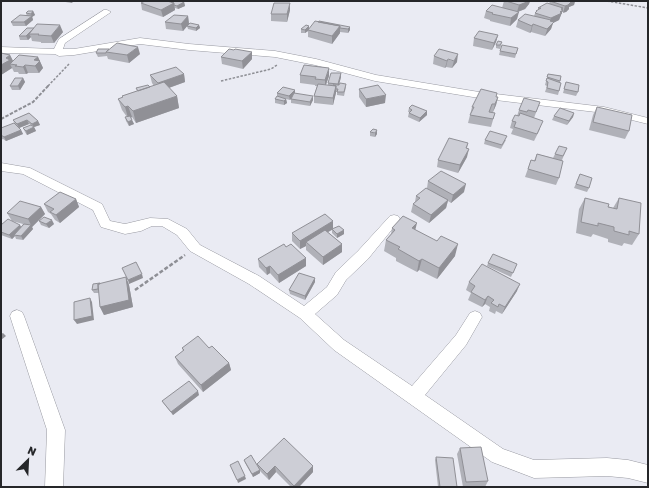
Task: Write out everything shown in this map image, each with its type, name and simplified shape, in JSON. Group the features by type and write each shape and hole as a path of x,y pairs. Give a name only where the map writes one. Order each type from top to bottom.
{"street":[{"path":"59,53 58,47 62,41 107,12"},
{"path":"1,50 59,53 74,52 140,40 291,57 375,78 479,95 604,110 633,116 648,122"},
{"path":"1,167 26,172 98,207 105,224 125,229 141,226 150,222 164,222 182,232 195,248 254,280 305,314 339,345 498,456 518,464 541,469 607,467 648,474"},
{"path":"305,314 332,291 341,276 394,219"},
{"path":"17,316 56,430 54,487"},
{"path":"413,397 461,340 475,317"}],"path":[{"path":"607,1 648,8"},
{"path":"1,119 33,102 78,56 74,52"},
{"path":"221,81 271,69 291,57"},
{"path":"135,290 195,248"}],"building":[{"path":"145,1 167,1 174,3 161,10 141,3"},
{"path":"506,1 528,1 519,5"},
{"path":"550,1 571,1 571,2 565,6"},
{"path":"171,2 184,2 177,6"},
{"path":"274,3 290,3 287,14 271,14"},
{"path":"547,3 563,8 560,12 562,13 551,18 535,13 541,8 538,8"},
{"path":"492,5 519,12 511,18 492,14 493,13 486,11"},
{"path":"28,11 33,11 31,14 26,13"},
{"path":"525,14 554,22 547,29 533,24 532,26 518,20"},
{"path":"20,15 32,16 24,22 11,22"},
{"path":"174,15 188,16 181,24 165,22"},
{"path":"315,21 340,26 332,36 308,30"},
{"path":"318,22 350,27 348,29 340,28 340,26"},
{"path":"190,23 199,25 196,28 187,26"},
{"path":"37,24 60,25 51,36 29,34"},
{"path":"306,25 309,26 305,30 301,29"},
{"path":"27,28 34,28 26,36 19,36"},
{"path":"479,31 498,35 494,43 474,38"},
{"path":"498,41 502,42 500,45 496,45"},
{"path":"117,43 138,47 127,55 106,52"},
{"path":"502,45 518,48 516,54 500,51"},
{"path":"98,49 109,49 106,53 96,53"},
{"path":"229,49 252,52 242,61 221,57"},
{"path":"439,49 458,54 454,61 448,59 447,61 434,56"},
{"path":"1,53 10,55 6,58 10,60 1,65"},
{"path":"19,55 38,57 34,60 40,61 35,66 25,65 23,67 10,64"},
{"path":"304,65 329,68 325,80 300,75"},
{"path":"176,67 184,74 158,83 150,75"},
{"path":"331,73 341,73 338,84 328,83"},
{"path":"548,74 561,76 560,81 547,77"},
{"path":"15,78 23,78 18,86 10,86"},
{"path":"547,78 561,83 559,91 547,88"},
{"path":"164,82 177,96 133,111 128,106 125,107 118,99 123,97 122,96"},
{"path":"566,82 579,85 578,92 564,89"},
{"path":"340,83 346,84 344,92 337,92 338,89 336,89 336,86 333,85 339,85"},
{"path":"318,84 336,86 333,98 314,96"},
{"path":"148,85 150,87 138,91 136,88"},
{"path":"378,85 386,95 366,99 359,89"},
{"path":"283,87 295,90 289,96 277,93"},
{"path":"481,89 497,93 496,97 498,97 495,104 492,104 489,112 495,113 493,119 470,115 474,107 472,107"},
{"path":"294,93 313,96 310,102 291,99"},
{"path":"277,96 286,99 284,101 275,99"},
{"path":"524,98 540,102 536,112 519,110"},
{"path":"412,105 427,111 420,118 409,113 412,110 409,108"},
{"path":"597,107 632,115 629,131 593,122"},
{"path":"560,108 574,113 569,121 554,116"},
{"path":"29,113 38,121 32,124 27,120 17,124 13,120"},
{"path":"520,113 543,121 537,134 514,127 516,122 512,121 515,115 519,116"},
{"path":"130,116 132,120 128,122 125,117"},
{"path":"14,123 21,130 4,137 1,135 1,128"},
{"path":"31,125 34,127 26,131 23,128"},
{"path":"373,129 377,130 375,133 370,132"},
{"path":"490,131 507,136 502,145 485,140"},
{"path":"449,138 468,143 466,148 469,149 460,165 438,160"},
{"path":"559,146 567,148 563,156 555,154"},
{"path":"537,154 563,161 559,178 528,169 531,160 535,161"},
{"path":"441,171 466,184 453,195 428,181"},
{"path":"580,174 592,178 589,188 576,184"},
{"path":"426,188 448,200 431,215 413,204 420,198 416,196"},
{"path":"60,192 76,199 56,215 50,212 54,209 44,204"},
{"path":"585,198 609,204 608,207 617,209 619,198 641,203 639,234 629,231 629,235 614,231 614,227 598,223 598,226 581,222"},
{"path":"20,201 41,207 28,219 7,213"},
{"path":"325,214 333,221 300,241 292,233"},
{"path":"403,216 417,223 412,228 437,241 441,236 458,244 439,268 422,259 419,261 398,249 400,247 386,240 395,230 392,228"},
{"path":"44,217 52,220 46,224 39,221"},
{"path":"8,219 20,225 9,235 1,232 1,225"},
{"path":"24,224 31,225 21,236 14,235"},
{"path":"339,226 344,230 337,234 332,229"},
{"path":"325,230 342,244 323,257 306,242"},
{"path":"284,244 286,247 291,244 306,258 278,275 270,266 266,268 258,259"},
{"path":"493,254 517,264 513,273 488,263"},
{"path":"136,262 142,274 128,280 122,268"},
{"path":"482,264 520,284 505,307 499,304 498,307 491,303 494,300 488,296 485,300 471,292 475,286 469,282"},
{"path":"299,273 315,278 305,296 289,290"},
{"path":"126,277 129,300 100,307 98,284"},
{"path":"100,283 98,284 98,289 92,290 93,284"},
{"path":"90,298 92,316 74,320 74,302"},
{"path":"198,336 209,348 212,346 229,363 201,385 175,357 184,350 182,348"},
{"path":"189,381 198,391 171,412 162,401"},
{"path":"284,438 313,466 294,486 275,466 267,474 257,464"},
{"path":"481,447 488,481 466,482 460,448"},
{"path":"251,455 260,470 252,474 244,460"},
{"path":"436,457 453,458 457,487 440,487"},
{"path":"238,461 245,476 237,480 230,465"}]}
